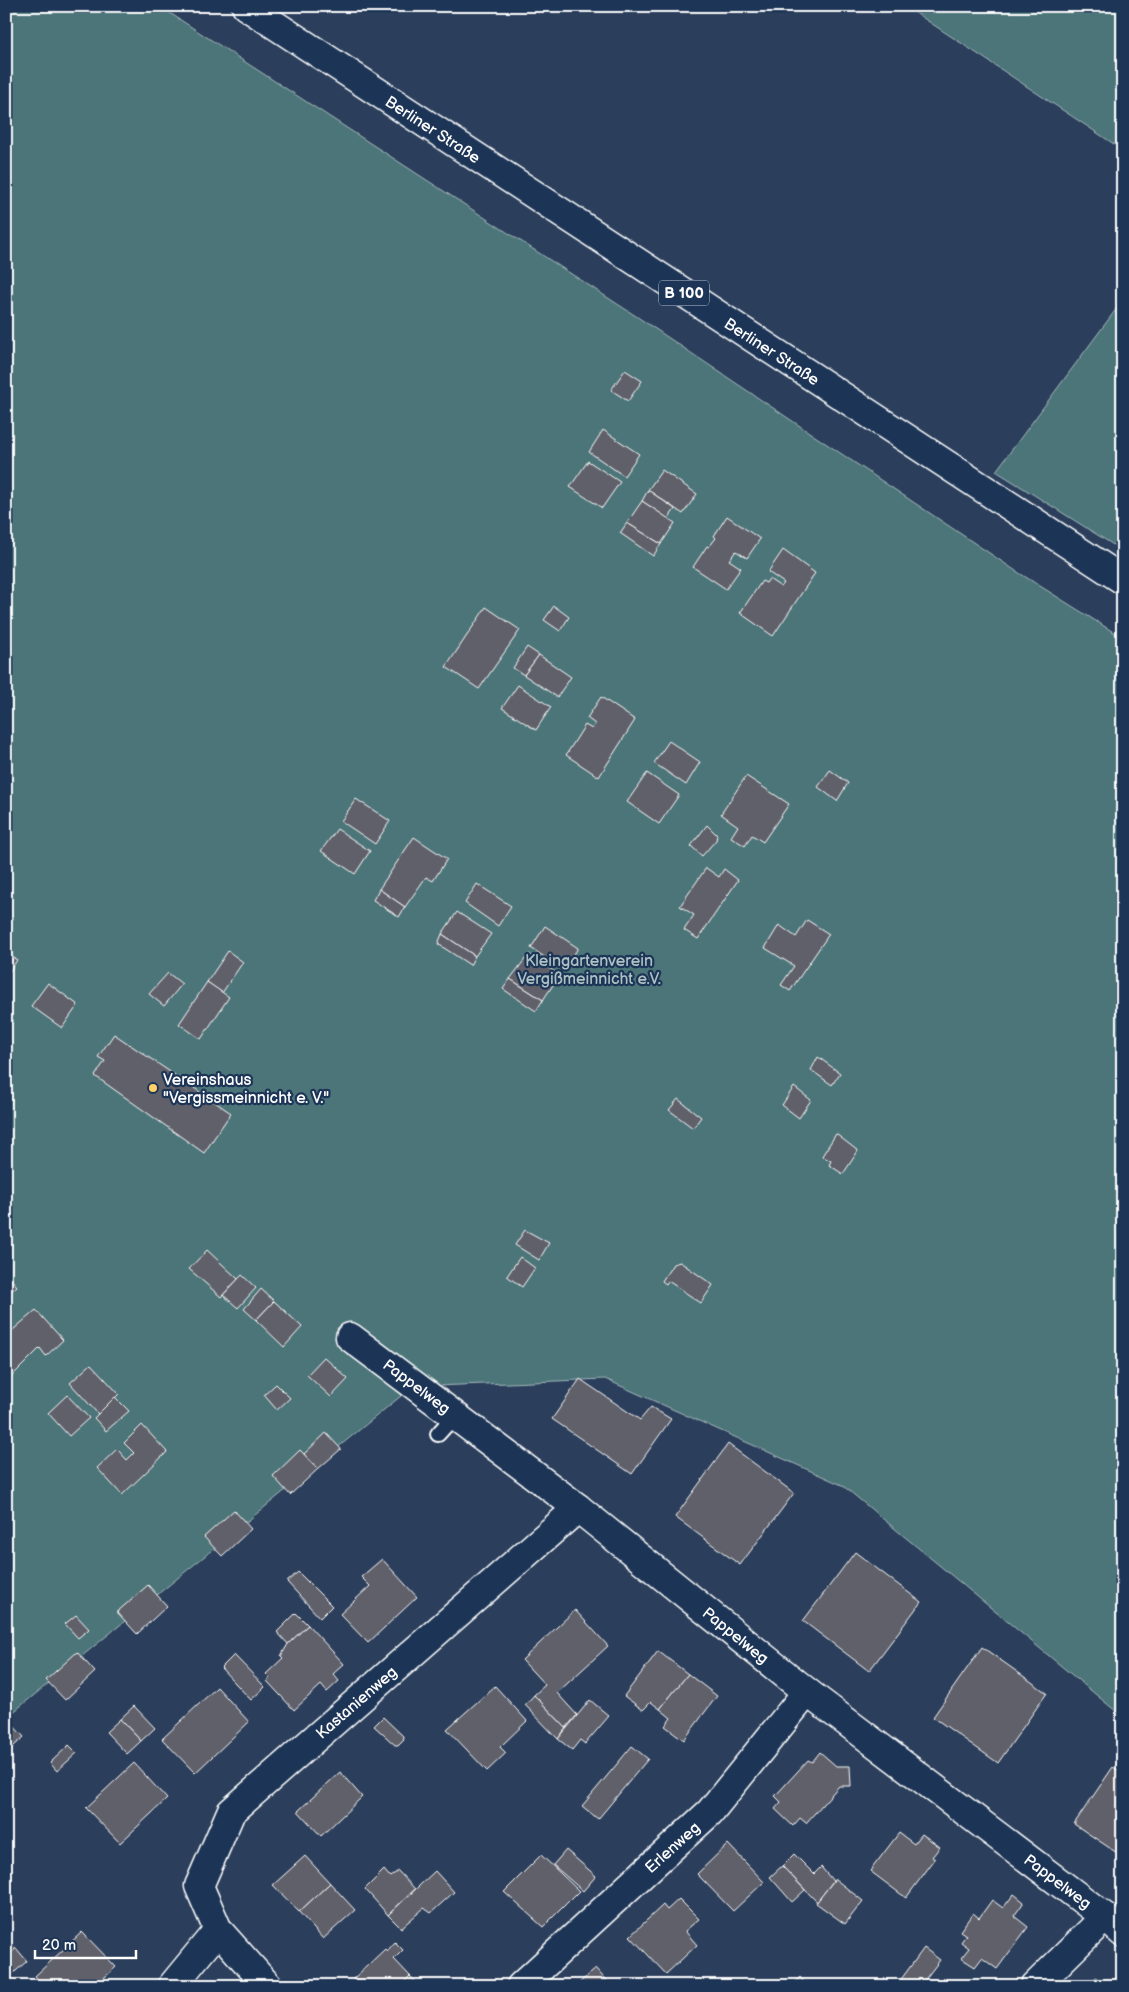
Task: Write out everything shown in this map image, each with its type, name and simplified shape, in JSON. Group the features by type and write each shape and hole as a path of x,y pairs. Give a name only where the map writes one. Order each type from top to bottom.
{"street":[{"name":"Berliner Straße","path":"246,6 1123,580"},
{"name":"Pappelweg","path":"350,1337 447,1424 578,1508 807,1692 1114,1925"},
{"name":"Kastanienweg","path":"268,1986 218,1930 200,1886 230,1812 578,1508"},
{"name":"Erlenweg","path":"520,1986 710,1812 807,1692"},
{"path":"1036,1986 1114,1925"},
{"path":"172,1986 218,1930"}],"green space":[{"name":"Kleingartenverein Vergißmeinnicht e.V.","path":"6,6 159,6 639,318 1016,571 1123,638 1123,1717 842,1485 605,1379 412,1387 6,1718"},
{"path":"905,6 1123,6 1123,150"},
{"path":"1123,300 1123,551 996,471"}],"building":[{"path":"625,370 642,381 628,401 611,390"},
{"path":"603,430 639,454 624,476 589,452"},
{"path":"588,461 620,482 602,508 570,487"},
{"path":"662,470 697,494 683,514 648,490"},
{"path":"648,490 675,509 668,519 642,501"},
{"path":"642,501 675,523 661,544 627,523"},
{"path":"727,516 760,539 747,558 736,551 729,560 741,568 726,589 693,567 707,546 709,547 716,538 714,536"},
{"path":"627,523 661,544 653,556 620,533"},
{"path":"783,550 815,573 773,636 740,613 762,581 766,583 769,579 781,587 784,583 768,572"},
{"path":"554,606 569,617 560,631 544,620"},
{"path":"486,607 520,630 479,689 446,667"},
{"path":"527,647 539,655 524,675 513,668"},
{"path":"539,655 571,677 557,697 524,675"},
{"path":"518,685 551,707 536,730 502,708"},
{"path":"601,697 635,720 599,777 566,755 585,725 592,729 595,724 587,718"},
{"path":"669,741 700,762 686,785 654,763"},
{"path":"830,770 848,783 837,801 818,787"},
{"path":"647,773 679,795 659,824 627,802"},
{"path":"746,776 789,804 763,842 752,835 745,846 731,837 738,826 721,814"},
{"path":"356,799 390,821 375,844 341,821"},
{"path":"707,825 717,835 716,840 702,856 691,846"},
{"path":"337,829 370,851 355,874 321,851"},
{"path":"414,837 447,859 433,881 426,877 405,907 379,889"},
{"path":"706,868 719,877 724,869 738,880 698,939 684,930 694,915 680,906"},
{"path":"477,884 511,906 498,926 465,903"},
{"path":"379,889 405,907 399,917 373,900"},
{"path":"457,912 491,934 475,956 442,934"},
{"path":"807,920 829,934 790,991 781,985 794,966 765,948 779,925 796,937"},
{"path":"545,926 578,948 564,970 531,948"},
{"path":"442,934 475,956 470,965 438,944"},
{"path":"228,951 243,962 222,993 207,982"},
{"path":"6,953 17,960 6,977"},
{"path":"529,954 556,973 553,976 557,979 543,1000 510,979"},
{"path":"168,973 182,984 164,1006 149,994"},
{"path":"510,979 543,1000 536,1011 503,989"},
{"path":"207,982 229,997 201,1039 179,1024"},
{"path":"48,983 78,1005 62,1028 31,1006"},
{"name":"Vereinshaus \"Vergissmeinnicht e. V.\"","path":"114,1034 231,1113 204,1153 95,1076 105,1061 98,1057"},
{"path":"818,1057 840,1073 832,1085 811,1070"},
{"path":"794,1087 811,1100 799,1118 782,1105"},
{"path":"678,1099 701,1117 693,1128 669,1110"},
{"path":"836,1134 858,1151 843,1174 829,1165 831,1161 822,1156"},
{"path":"525,1230 549,1243 539,1260 515,1245"},
{"path":"207,1250 238,1279 221,1297 189,1269"},
{"path":"520,1257 535,1268 522,1287 507,1276"},
{"path":"680,1262 713,1285 701,1303 668,1281 666,1284 662,1281 673,1264"},
{"path":"6,1274 17,1286 6,1296"},
{"path":"242,1275 256,1288 238,1308 223,1295"},
{"path":"261,1289 274,1301 256,1320 244,1309"},
{"path":"274,1301 302,1327 284,1347 256,1320"},
{"path":"36,1310 63,1340 46,1356 40,1348 12,1376 6,1369 6,1336"},
{"path":"324,1357 348,1379 331,1397 307,1375"},
{"path":"91,1364 119,1394 98,1414 70,1383"},
{"path":"580,1379 640,1420 651,1407 671,1419 632,1474 552,1419"},
{"path":"276,1384 290,1398 277,1410 264,1395"},
{"path":"67,1395 89,1418 69,1436 48,1413"},
{"path":"115,1397 129,1411 106,1431 94,1418"},
{"path":"142,1425 167,1452 122,1495 97,1468 117,1449 127,1460 134,1453 124,1443"},
{"path":"326,1433 341,1449 318,1469 304,1454"},
{"path":"728,1444 794,1493 740,1565 675,1517"},
{"path":"300,1450 318,1469 290,1495 273,1476"},
{"path":"234,1510 251,1529 222,1556 204,1537"},
{"path":"855,1552 921,1602 869,1671 803,1621"},
{"path":"382,1559 417,1597 368,1643 340,1614 370,1586 361,1577"},
{"path":"298,1572 332,1606 320,1618 287,1582"},
{"path":"148,1585 167,1606 137,1634 117,1612"},
{"path":"575,1610 608,1646 557,1693 577,1715 566,1728 534,1695 545,1685 522,1660"},
{"path":"296,1613 308,1625 288,1644 277,1632"},
{"path":"76,1615 89,1629 78,1638 65,1624"},
{"path":"308,1625 344,1664 333,1674 339,1681 327,1692 321,1685 294,1710 267,1681 270,1678 266,1674 283,1658 281,1656 288,1644"},
{"path":"982,1647 1047,1693 998,1763 933,1717"},
{"path":"658,1651 688,1674 660,1709 651,1702 643,1710 624,1696"},
{"path":"77,1652 95,1672 65,1700 46,1680"},
{"path":"234,1655 265,1687 251,1700 221,1668"},
{"path":"688,1674 717,1696 684,1740 665,1726 671,1718 660,1709"},
{"path":"495,1686 527,1721 500,1747 506,1753 487,1771 447,1729"},
{"path":"217,1687 249,1722 195,1773 162,1739"},
{"path":"534,1695 566,1728 558,1739 525,1705"},
{"path":"590,1700 609,1716 585,1744 580,1740 572,1750 558,1739"},
{"path":"134,1706 155,1728 141,1741 120,1719"},
{"path":"383,1717 403,1736 404,1739 398,1745 395,1745 374,1726"},
{"path":"6,1718 24,1737 6,1753"},
{"path":"120,1719 141,1741 127,1754 106,1732"},
{"path":"69,1745 77,1753 57,1771 50,1763"},
{"path":"632,1746 648,1759 598,1819 582,1806"},
{"path":"820,1752 836,1766 850,1766 851,1786 839,1786 806,1823 800,1818 793,1826 775,1809 781,1802 775,1796 808,1760 812,1762"},
{"path":"134,1763 167,1799 120,1843 86,1808"},
{"path":"1113,1767 1123,1773 1123,1857 1074,1824"},
{"path":"340,1772 362,1797 321,1836 298,1811"},
{"path":"899,1833 914,1844 922,1834 940,1847 932,1857 935,1859 906,1898 870,1871"},
{"path":"728,1844 764,1882 733,1911 697,1874"},
{"path":"566,1850 596,1876 583,1891 553,1865"},
{"path":"794,1854 814,1874 821,1867 833,1881 817,1902 782,1866"},
{"path":"541,1855 579,1891 543,1927 504,1892"},
{"path":"305,1856 330,1883 299,1912 273,1885"},
{"path":"782,1866 805,1890 792,1902 770,1877"},
{"path":"384,1870 390,1877 398,1871 415,1889 388,1915 365,1889"},
{"path":"435,1871 454,1892 431,1913 424,1908 401,1928 388,1915"},
{"path":"835,1879 863,1901 845,1924 816,1903"},
{"path":"330,1883 355,1910 323,1939 299,1912"},
{"path":"1014,1894 1024,1902 1014,1916 1028,1927 997,1969 982,1958 975,1967 961,1958 969,1948 961,1942 966,1935 960,1931 973,1913 979,1918 992,1900 1003,1908"},
{"path":"679,1899 699,1919 685,1931 697,1945 666,1974 630,1936 663,1905 667,1910"},
{"path":"82,1932 116,1967 95,1986 44,1986 35,1976"},
{"path":"6,1938 16,1948 6,1959"},
{"path":"395,1942 403,1950 394,1959 410,1976 400,1986 359,1986 353,1979"},
{"path":"16,1948 27,1961 6,1980 6,1959"},
{"path":"924,1948 940,1960 920,1986 902,1986 899,1982"},
{"path":"596,1969 611,1986 578,1986 579,1983"},
{"path":"410,1976 420,1986 400,1986"},
{"path":"800,1977 808,1986 791,1986"},
{"path":"1096,1977 1104,1986 1086,1986"}],"place":[{"name":"Vereinshaus \"Vergissmeinnicht e. V.\"","path":"153,1088"}]}
